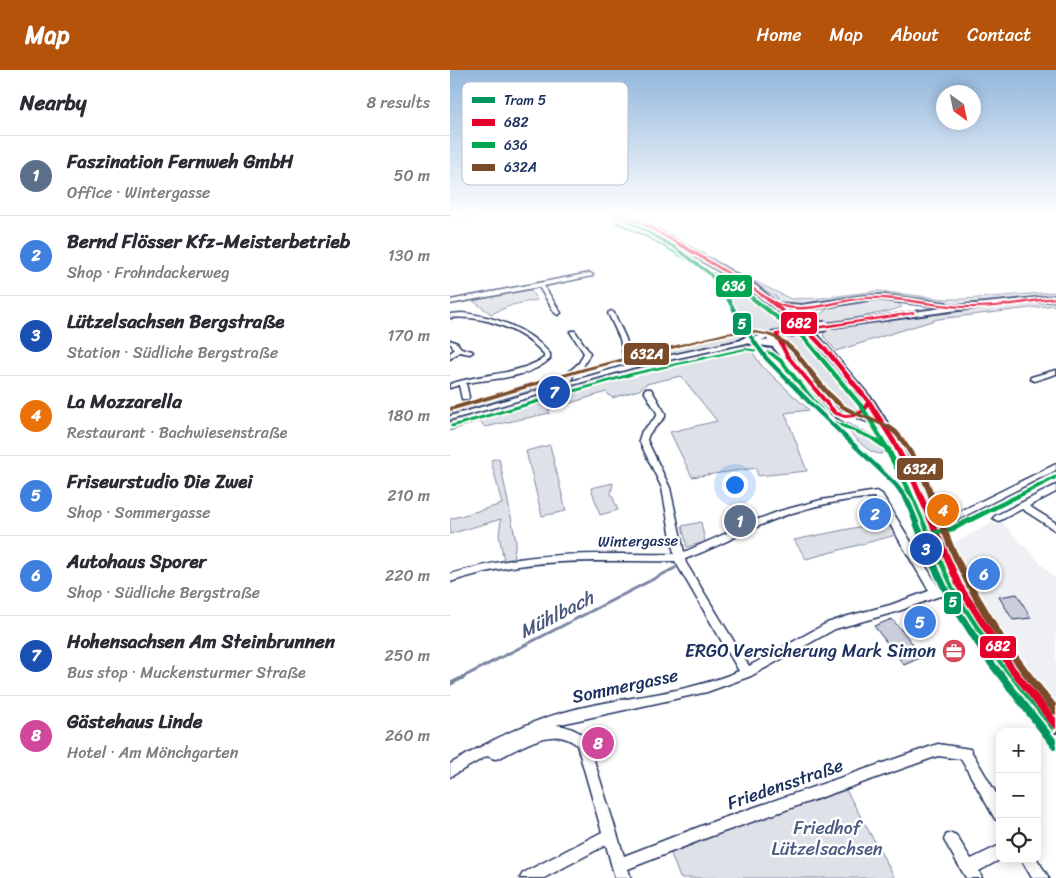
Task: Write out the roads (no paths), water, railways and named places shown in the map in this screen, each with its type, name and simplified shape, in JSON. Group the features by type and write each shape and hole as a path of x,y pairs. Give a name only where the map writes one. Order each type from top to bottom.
{"main road":[{"path":"692,252 777,305 811,333 869,402 902,458 932,525 956,587 1012,669 1056,725"},
{"path":"777,305 796,308 849,299 876,297 921,312 1056,298"},
{"path":"811,333 807,318 813,310 821,306 859,299 894,299 903,302 909,308 965,307"},
{"path":"773,335 921,306 921,312"},
{"path":"773,335 774,344"},
{"path":"773,335 826,403 840,416 876,430 894,442"},
{"path":"745,340 757,340 774,344 787,355"},
{"path":"840,416 862,414 869,402"}],"street":[{"path":"450,302 590,275"},
{"path":"541,285 558,313"},
{"path":"611,313 626,349 627,361 631,366"},
{"path":"450,316 471,314 487,318 537,342 547,354 547,359 536,368 517,374 462,382 450,386"},
{"path":"568,383 568,376 582,364 587,353 573,332"},
{"path":"757,340 773,335"},
{"path":"450,418 631,366 745,340"},
{"path":"450,342 455,344 458,350"},
{"path":"626,349 634,360 631,366"},
{"path":"450,356 458,350 470,352"},
{"path":"632,356 658,359"},
{"path":"1034,379 1056,372"},
{"path":"462,382 465,397"},
{"path":"648,391 662,413 645,433 644,444 666,488 681,563 747,673"},
{"path":"932,525 948,521 1056,467"},
{"path":"998,518 1056,488"},
{"name":"Wintergasse","path":"450,578 520,561 570,558 680,557 694,553 770,518 816,504 877,494 936,593"},
{"path":"1022,505 1056,528"},
{"name":"Sommergasse","path":"450,772 519,733 552,721 689,692 729,680 747,673 837,624 885,611 956,587"},
{"path":"486,750 496,753 528,738 553,732 569,732 577,735 582,742 621,872"},
{"name":"Friedensstraße","path":"621,872 709,830 840,786 938,750 965,753 996,807"},
{"path":"528,878 610,835"},
{"path":"951,840 971,873 996,855"},
{"path":"1031,863 1041,878"}],"waterway":[{"name":"Mühlbach","path":"461,678 675,568"},
{"name":"Mühlbach","path":"450,684 464,677"}],"tram line":[{"name":"5","path":"680,252 709,273 723,290 743,326 766,358 817,410 896,485 907,500 930,557 949,597 991,663 1056,746"}],"place":[{"name":"Hohensachsen Am Steinbrunnen","path":"554,392"},
{"name":"La Mozzarella","path":"943,510"},
{"name":"Bernd Flösser Kfz-Meisterbetrieb","path":"875,514"},
{"name":"Faszination Fernweh GmbH","path":"740,521"},
{"name":"Lützelsachsen Bergstraße","path":"926,549"},
{"name":"Autohaus Sporer","path":"984,574"},
{"name":"Friseurstudio Die Zwei","path":"920,622"},
{"name":"ERGO Versicherung Mark Simon","path":"954,651"},
{"name":"Gästehaus Linde","path":"598,743"}],"park label":[{"name":"Friedhof Lützelsachsen","path":"827,838"}]}
